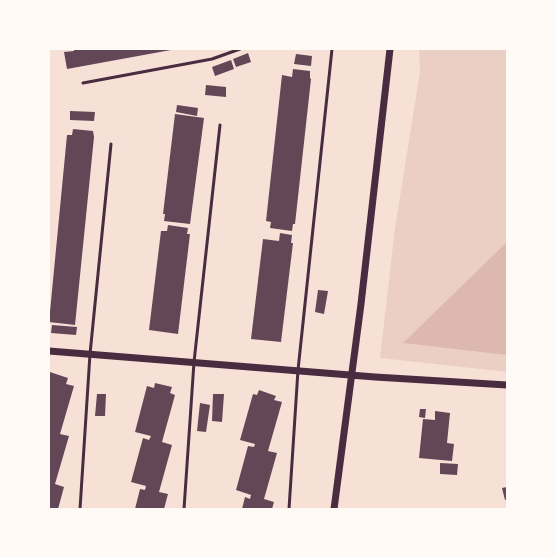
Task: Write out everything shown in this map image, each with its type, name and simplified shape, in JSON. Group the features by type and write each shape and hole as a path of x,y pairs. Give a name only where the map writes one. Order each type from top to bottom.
{"street":[{"path":"334,509 352,375 390,49"},
{"path":"49,351 352,375 507,385"}],"lane":[{"path":"83,84 212,59 240,49"},
{"path":"289,509 298,370 332,49"},
{"path":"184,509 194,362 220,125"},
{"path":"80,509 90,354 111,144"}],"shaded area":[{"path":"419,49 507,49 507,372 380,358 395,228 420,72"},
{"path":"507,242 507,355 403,343"}],"building":[{"path":"74,49 171,50 67,69 64,52 74,51"},
{"path":"248,53 251,62 236,67 233,59"},
{"path":"296,54 312,56 311,66 294,64"},
{"path":"231,60 234,69 215,76 212,67"},
{"path":"293,69 310,71 311,79 295,224 293,224 292,231 270,228 271,222 266,221 282,75 292,77"},
{"path":"206,85 226,87 226,97 205,95"},
{"path":"177,105 198,108 197,116 176,112"},
{"path":"70,111 95,112 94,121 70,120"},
{"path":"175,114 204,118 190,224 164,221 165,214 163,214"},
{"path":"73,129 93,131 94,137 75,325 49,322 67,135 72,135"},
{"path":"168,225 188,228 187,234 190,234 178,334 149,330 161,231 167,231"},
{"path":"280,233 292,235 291,243 293,243 281,342 251,339 263,239 279,241"},
{"path":"318,290 328,291 324,314 315,312"},
{"path":"52,325 77,327 76,335 51,333"},
{"path":"50,372 68,378 66,384 74,386 60,434 69,436 55,484 64,487 58,509 49,509"},
{"path":"155,383 172,387 170,393 175,395 162,442 172,445 159,492 168,494 164,509 135,509 140,489 145,490 146,486 131,482 143,438 149,440 151,436 135,432 147,386 154,388"},
{"path":"259,390 276,396 274,400 282,402 268,451 277,453 264,499 274,502 272,509 242,509 245,497 250,499 251,495 236,490 248,446 254,447 255,444 240,440 253,394 257,395"},
{"path":"97,394 106,394 105,416 95,416"},
{"path":"213,394 224,394 222,422 212,421"},
{"path":"200,403 210,405 206,432 197,431"},
{"path":"420,409 426,409 425,418 419,417"},
{"path":"435,411 450,413 447,443 454,444 452,461 419,458 423,419 435,420"},
{"path":"440,463 458,464 457,475 440,474"},
{"path":"507,487 507,499 505,500 502,488"}]}
